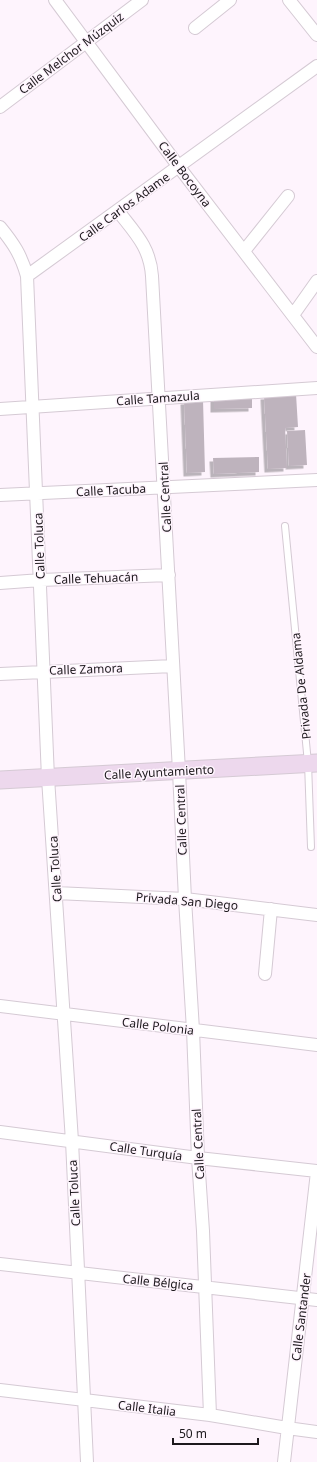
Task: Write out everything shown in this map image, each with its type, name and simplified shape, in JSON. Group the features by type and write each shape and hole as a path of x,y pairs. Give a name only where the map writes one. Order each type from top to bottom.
{"main road":[{"name":"Calle Ayuntamiento","path":"0,780 313,763"}],"street":[{"name":"Calle Bocoyna","path":"55,0 179,167 317,347"},
{"name":"Calle Melchor Múzquiz","path":"0,107 142,0"},
{"path":"196,28 230,0"},
{"path":"289,0 317,35"},
{"name":"Calle Carlos Adame","path":"27,276 317,66"},
{"path":"244,251 288,196"},
{"name":"Calle Central","path":"118,211 143,244 149,254 151,265 193,1030 198,1158 206,1287 210,1415"},
{"name":"Calle Toluca","path":"0,227 22,258 27,276 41,580 48,778 72,1141 87,1462"},
{"path":"293,315 317,281"},
{"name":"Calle Tamazula","path":"0,409 317,388"},
{"name":"Calle Tacuba","path":"0,495 317,480"},
{"name":"Calle Tehuacán","path":"0,583 169,575"},
{"name":"Calle Zamora","path":"0,674 173,666"},
{"name":"Privada San Diego","path":"56,893 185,899 317,915"},
{"path":"265,974 271,909"},
{"name":"Calle Polonia","path":"0,1006 317,1045"},
{"name":"Calle Turquía","path":"0,1132 317,1172"},
{"name":"Calle Santander","path":"284,1462 317,1172"},
{"name":"Calle Bélgica","path":"0,1264 317,1300"},
{"name":"Calle Italia","path":"0,1390 210,1415 317,1432"}],"lane":[{"name":"Privada De Aldama","path":"285,526 313,763 311,847"}],"building":[{"path":"296,394 298,427 285,428 287,468 268,469 264,396"},
{"path":"252,397 252,408 214,409 214,398"},
{"path":"203,400 205,472 187,473 184,401"},
{"path":"305,430 307,465 289,466 287,431"},
{"path":"259,457 259,472 214,474 213,458"}]}
